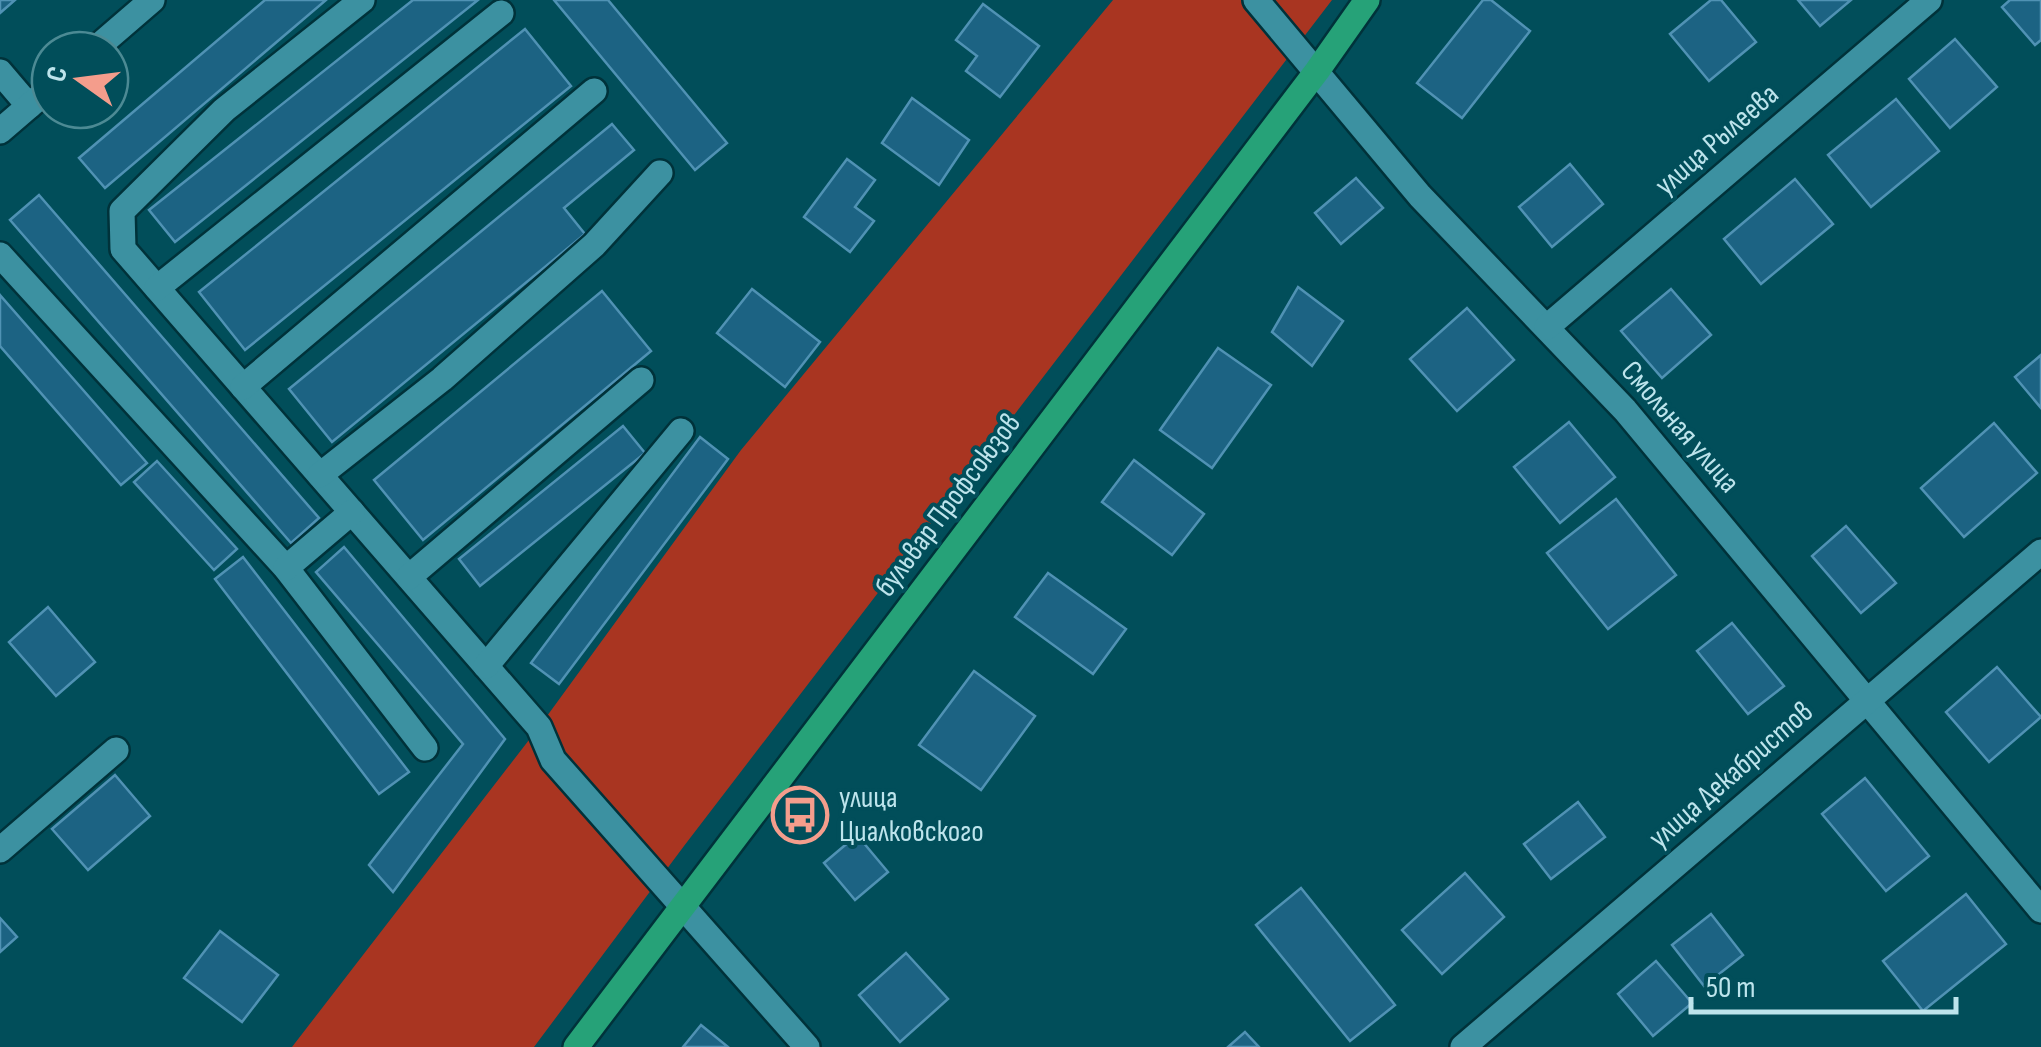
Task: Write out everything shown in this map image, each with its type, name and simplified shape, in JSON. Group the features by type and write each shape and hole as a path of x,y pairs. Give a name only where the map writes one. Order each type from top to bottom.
{"main road":[{"name":"бульвар Профсоюзов","path":"576,1047 1367,0"}],"street":[{"path":"117,30 152,0"},
{"path":"362,0 224,110 122,212 122,249 539,726 553,760 806,1047"},
{"name":"Смольная улица","path":"1256,0 1420,196 1625,410 2041,910"},
{"name":"улица Рылеева","path":"1547,328 1929,0"},
{"path":"157,288 501,13"},
{"path":"0,72 29,106 0,131"},
{"path":"242,386 594,90"},
{"path":"320,475 442,379 594,245 660,173"},
{"path":"0,254 286,568 425,748"},
{"path":"408,577 640,380"},
{"path":"486,666 682,432"},
{"path":"286,568 352,512"},
{"name":"улица Декабристов","path":"1463,1047 2041,552"},
{"path":"0,850 116,750"}],"shaded area":[{"path":"1113,0 1332,0 534,1047 292,1047 539,727 741,450"}],"building":[{"path":"0,0 15,0 0,13"},
{"path":"265,0 326,0 105,188 79,158 112,130 130,130 130,115"},
{"path":"413,0 478,0 175,242 149,210"},
{"path":"554,0 608,0 727,143 695,170"},
{"path":"1483,0 1491,0 1530,31 1462,118 1417,83"},
{"path":"1711,0 1721,0 1756,42 1709,81 1670,34"},
{"path":"1798,0 1851,0 1820,26"},
{"path":"2010,0 2041,0 2041,40 2035,45 2002,7"},
{"path":"983,4 1039,46 1000,97 966,71 977,56 956,40"},
{"path":"525,29 571,86 245,350 199,292"},
{"path":"1955,39 1997,87 1950,128 1909,79"},
{"path":"912,98 969,140 939,185 882,143"},
{"path":"1896,99 1939,151 1871,207 1828,155"},
{"path":"612,124 634,150 564,208 585,234 332,442 289,389"},
{"path":"847,159 875,180 855,207 874,221 850,252 804,217"},
{"path":"1570,164 1603,204 1552,247 1519,207"},
{"path":"1356,178 1383,208 1341,244 1315,213"},
{"path":"1795,179 1833,224 1761,284 1724,239"},
{"path":"39,195 319,518 291,543 10,220"},
{"path":"1298,287 1343,321 1312,366 1272,332"},
{"path":"752,289 820,342 785,387 717,333"},
{"path":"1671,289 1711,335 1662,378 1621,331"},
{"path":"602,291 651,351 423,540 374,480"},
{"path":"0,295 147,463 121,485 0,346"},
{"path":"1467,308 1514,360 1457,411 1410,359"},
{"path":"1218,348 1271,385 1212,468 1160,430"},
{"path":"2041,355 2041,408 2015,377"},
{"path":"1569,422 1615,477 1560,523 1514,467"},
{"path":"1994,423 2037,473 1964,537 1921,488"},
{"path":"623,426 645,453 480,586 459,559"},
{"path":"700,437 728,459 559,684 531,663"},
{"path":"1134,460 1204,514 1172,555 1102,502"},
{"path":"157,461 237,549 214,570 134,482"},
{"path":"1616,499 1676,575 1608,629 1547,553"},
{"path":"1846,526 1896,583 1861,613 1812,556"},
{"path":"344,547 505,739 393,892 369,865 463,744 316,572"},
{"path":"243,557 409,772 379,794 215,579"},
{"path":"1048,573 1126,629 1093,674 1015,617"},
{"path":"48,607 95,662 56,696 9,642"},
{"path":"1732,623 1784,686 1748,714 1697,651"},
{"path":"1997,667 2041,717 1989,762 1946,712"},
{"path":"974,671 1035,716 981,790 919,745"},
{"path":"115,775 150,816 88,870 52,829"},
{"path":"1865,778 1929,856 1886,891 1822,814"},
{"path":"1578,802 1605,837 1551,879 1524,844"},
{"path":"857,835 888,872 855,900 824,863"},
{"path":"1465,873 1504,917 1442,974 1402,930"},
{"path":"1301,888 1395,1005 1350,1041 1256,925"},
{"path":"1966,894 2006,944 1923,1011 1883,961"},
{"path":"1711,914 1743,955 1704,986 1672,945"},
{"path":"0,918 17,937 0,952"},
{"path":"220,931 278,975 242,1022 184,978"},
{"path":"906,953 948,999 900,1042 859,995"},
{"path":"1656,961 1692,1003 1653,1036 1618,994"},
{"path":"701,1025 728,1047 683,1047"},
{"path":"1245,1032 1259,1047 1228,1047"}],"place":[{"name":"улица Циалковского","path":"800,815"}]}
